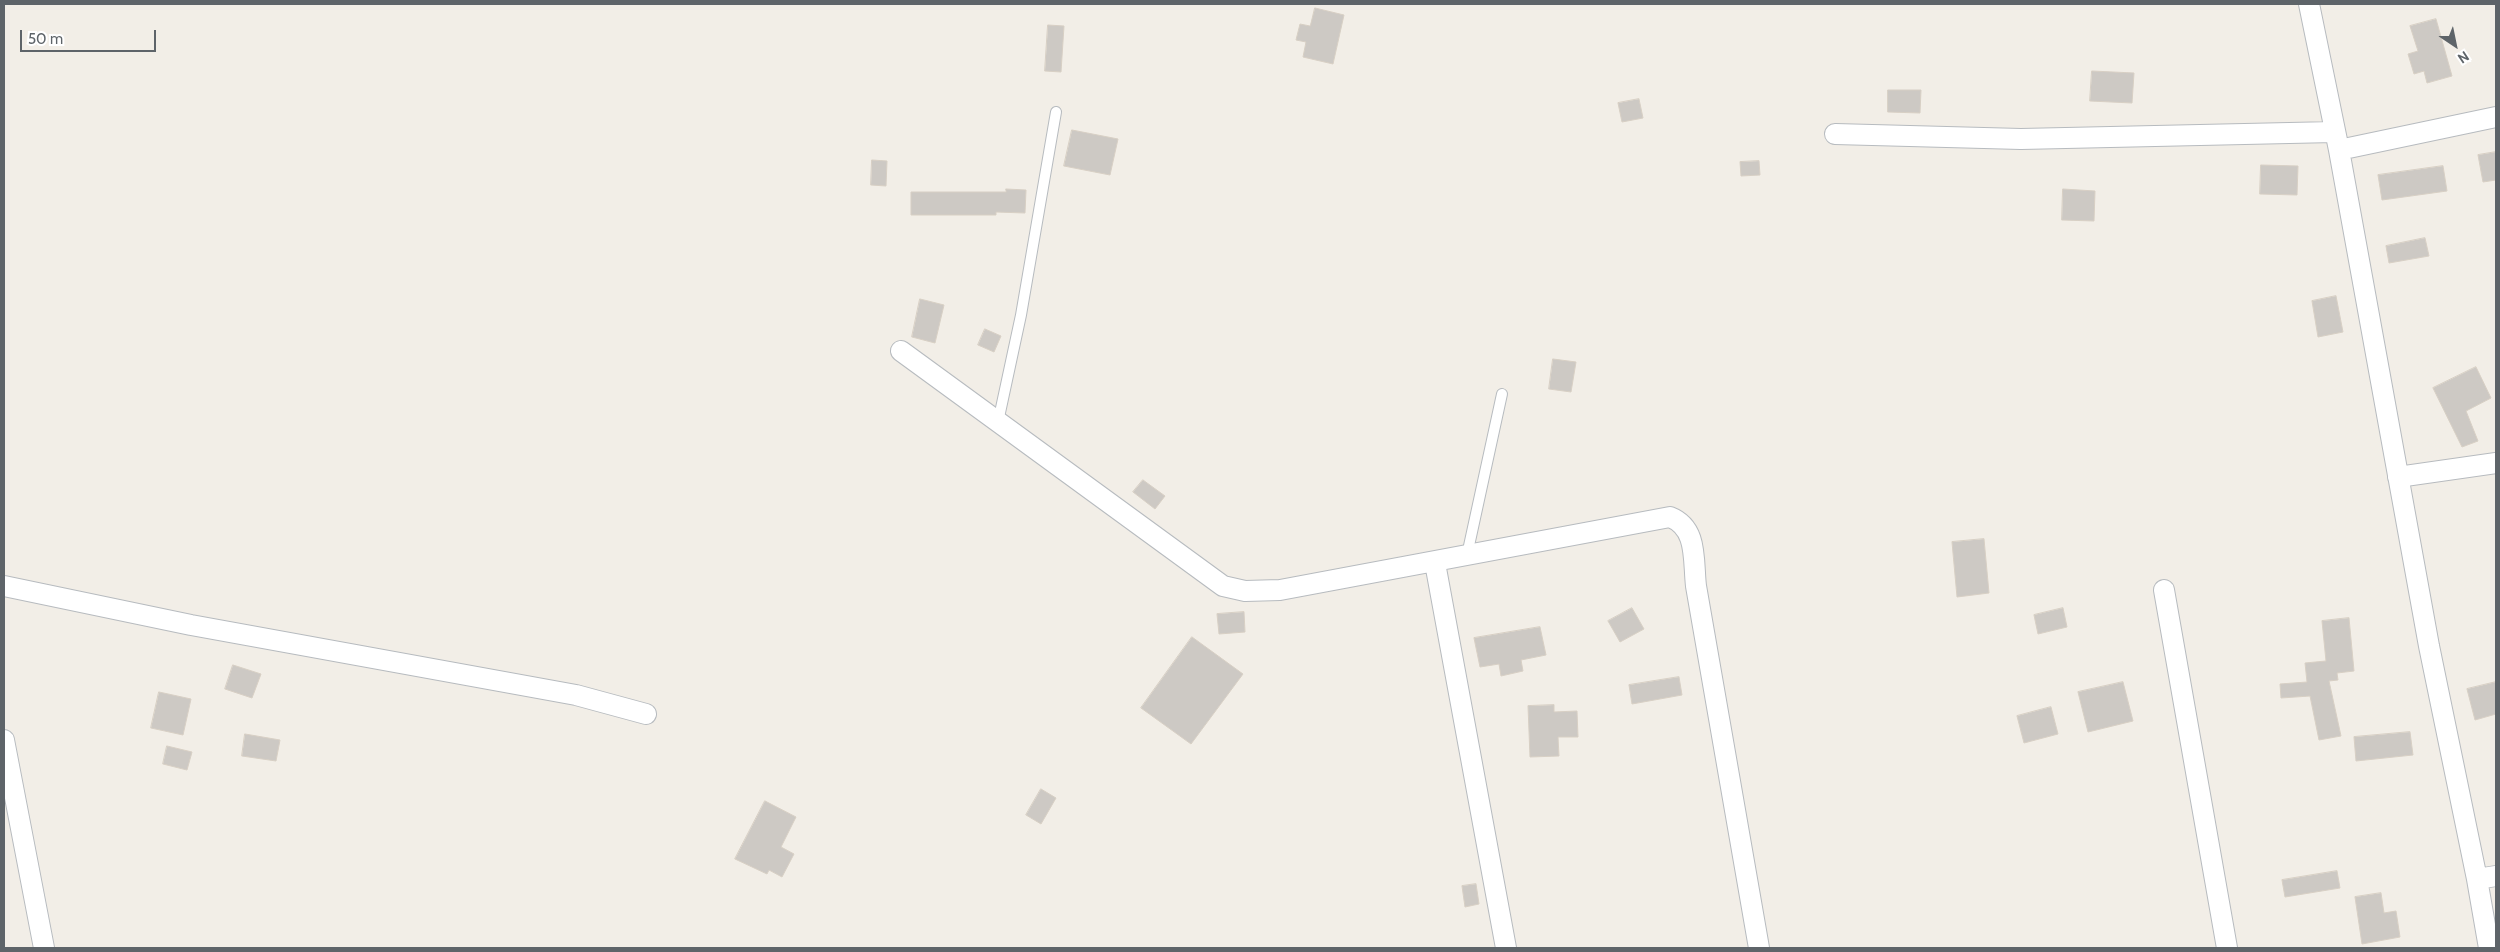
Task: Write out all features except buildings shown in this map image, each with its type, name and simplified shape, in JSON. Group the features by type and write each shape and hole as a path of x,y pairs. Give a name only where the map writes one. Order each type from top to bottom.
{"street":[{"path":"2309,4 2337,141 2429,646 2487,878 2488,948"},
{"path":"1835,134 2021,139 2337,141 2496,117"},
{"path":"901,351 1223,586 1245,591 1280,590 1435,563 1467,555 1670,517 1680,521 1691,536 1696,586 1759,948"},
{"path":"2398,478 2496,463"},
{"path":"1435,563 1506,948"},
{"path":"4,586 191,625 576,695 646,714"},
{"path":"2164,590 2227,948"},
{"path":"4,740 44,948"}],"lane":[{"path":"998,422 1021,315 1056,112"},
{"path":"1467,555 1502,394"}]}
